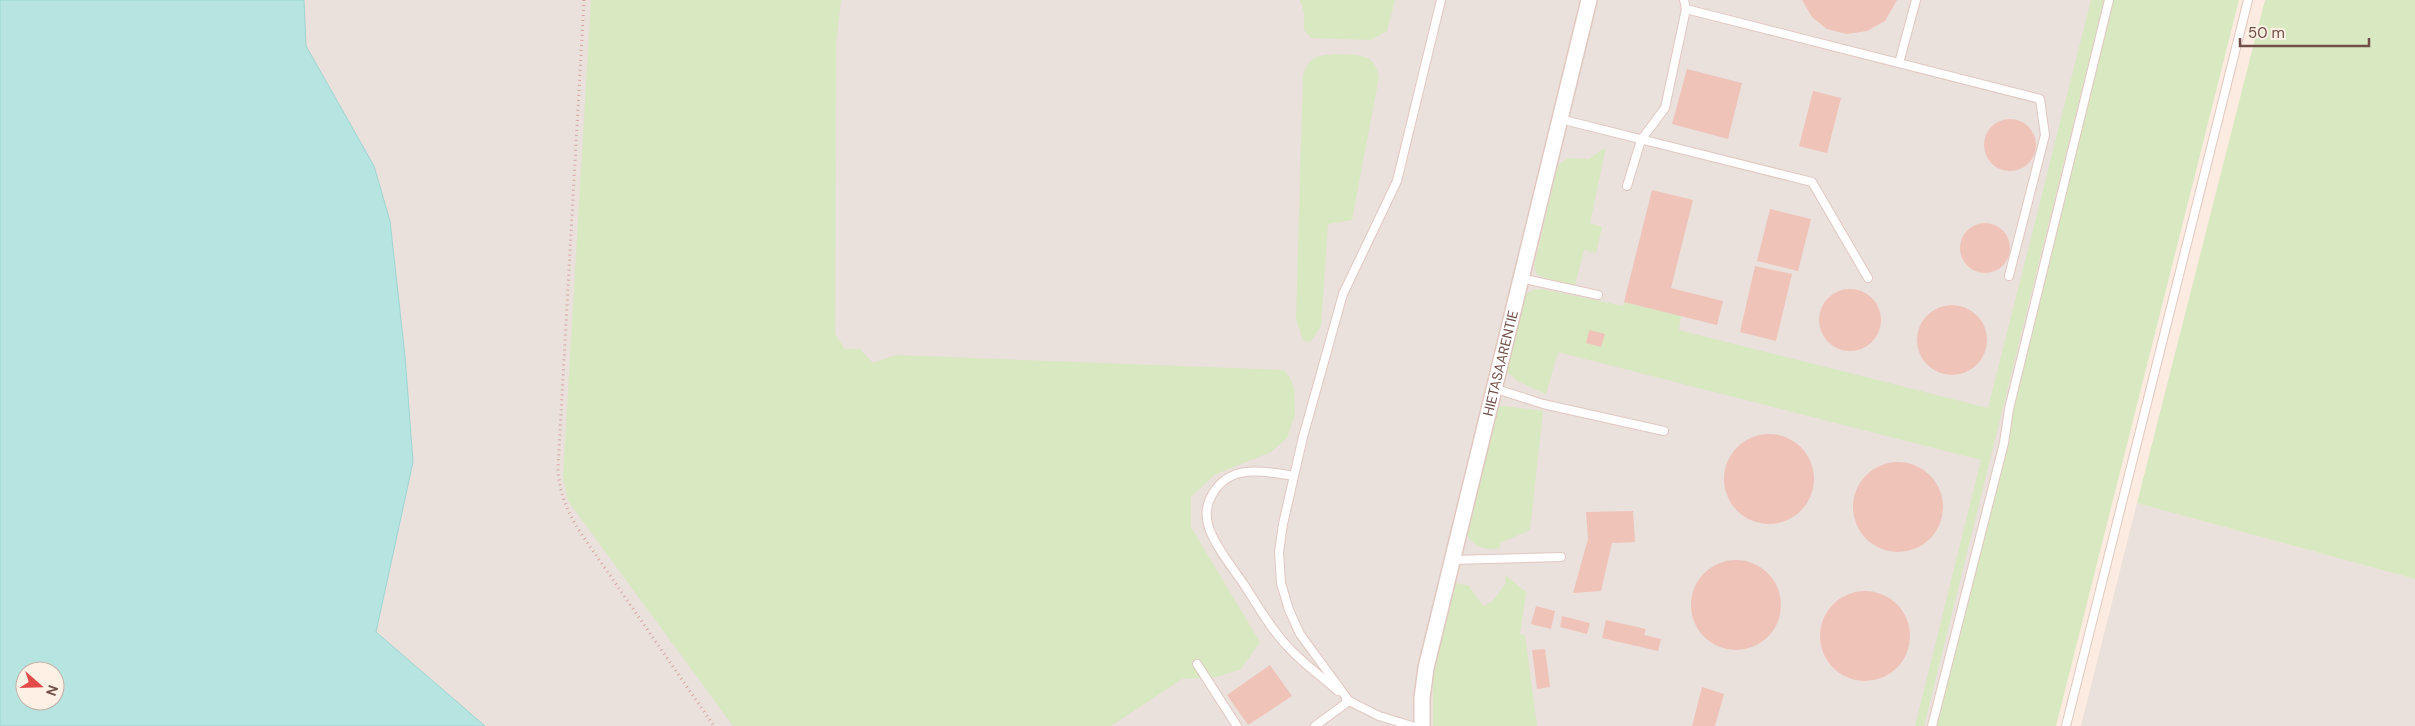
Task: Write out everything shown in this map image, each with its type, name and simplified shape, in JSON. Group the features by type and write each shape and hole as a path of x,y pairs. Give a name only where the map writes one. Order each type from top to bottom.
{"street":[{"name":"HIETASAARENTIE","path":"1422,726 1424,678 1493,388 1589,0"}],"lane":[{"path":"1349,701 1300,634 1288,610 1281,583 1279,552 1294,476 1343,294 1397,180 1441,0"},
{"path":"1627,186 1641,140 1665,108 1686,9 1684,0"},
{"path":"1899,63 1916,0"},
{"path":"1932,726 2004,443 2009,409 2109,0"},
{"path":"2066,726 2248,0"},
{"path":"1686,9 2040,99 2045,135 2009,276"},
{"path":"1560,119 1812,182 1868,278"},
{"path":"1520,278 1598,296"},
{"path":"1493,388 1544,404 1664,432"},
{"path":"1294,476 1259,470 1240,472 1227,478 1214,490 1208,502 1206,515 1210,528 1252,597 1288,648 1349,701 1379,716 1412,726"},
{"path":"1452,560 1561,557"},
{"path":"1197,664 1237,726"},
{"path":"1315,726 1349,701"}],"path":[{"path":"584,0 558,458 559,486 566,508 580,532 714,726"}],"shaded area":[{"path":"304,0 2143,0 1971,726 485,726 376,632 413,462 405,356 390,221 374,166 306,46"},
{"path":"2137,503 2415,579 2415,726 2081,726"}],"green space":[{"path":"591,0 841,0 836,44 835,334 845,349 860,349 873,363 896,355 1283,370 1290,377 1294,389 1295,414 1287,438 1271,452 1214,475 1191,497 1191,527 1260,642 1241,669 1217,677 1182,679 1111,726 733,726 568,501 563,476"},
{"path":"1300,0 1395,0 1387,31 1371,40 1311,38 1304,30 1304,12"},
{"path":"2091,0 2104,0 1924,726 1915,726 1981,460 1558,352 1546,394 1519,382 1507,372 1526,294 1533,290 1542,289 1623,306 1624,302 1681,316 1679,330 1988,408"},
{"path":"2113,0 2239,0 2056,726 1936,726"},
{"path":"2265,0 2415,0 2415,579 2137,503"},
{"path":"1335,54 1357,55 1369,59 1377,69 1379,77 1352,220 1328,224 1321,326 1310,342 1303,340 1296,319 1303,75 1308,64 1314,58"},
{"path":"1606,147 1590,223 1602,227 1596,253 1584,250 1575,285 1544,278 1536,273 1534,266 1558,165 1568,158 1589,159"},
{"path":"1499,407 1543,411 1530,530 1500,543 1500,548 1489,549 1476,545 1466,533 1497,411"},
{"path":"1505,575 1526,592 1520,634 1525,636 1537,726 1433,726 1433,676 1456,583 1469,586 1483,606 1492,602 1506,583"}],"water":[{"path":"0,0 304,0 306,46 374,166 390,221 405,356 413,462 376,632 485,726 0,726"}],"building":[{"path":"1802,0 1897,0 1885,21 1867,31 1847,34 1827,29 1812,17"},
{"path":"1687,69 1742,83 1728,139 1672,124"},
{"path":"1813,91 1841,98 1827,153 1799,146"},
{"path":"2005,119 2015,119 2029,126 2036,140 2036,150 2029,164 2015,171 2005,171 1995,167 1988,160 1984,150 1984,140 1988,130 1995,123"},
{"path":"1652,190 1693,200 1671,288 1723,301 1717,325 1624,302"},
{"path":"1770,209 1811,219 1798,271 1757,261"},
{"path":"1985,223 1995,225 2003,230 2008,238 2010,248 2008,258 2003,266 1995,271 1985,273 1975,271 1967,266 1962,258 1960,248 1962,238 1967,230 1975,225"},
{"path":"1755,266 1792,274 1776,341 1740,332"},
{"path":"1844,289 1856,289 1872,298 1879,308 1881,320 1879,332 1872,342 1856,351 1844,351 1833,346 1824,337 1819,326 1819,314 1824,303 1833,294"},
{"path":"1945,305 1959,305 1972,310 1982,320 1987,333 1987,347 1982,360 1972,370 1959,375 1945,375 1932,370 1922,360 1917,347 1917,333 1922,320 1932,310"},
{"path":"1589,330 1605,334 1601,347 1586,343"},
{"path":"1769,434 1786,438 1801,447 1810,462 1814,479 1810,496 1801,511 1786,520 1769,524 1752,520 1737,511 1728,496 1724,479 1728,462 1737,447 1752,438"},
{"path":"1898,462 1915,466 1930,475 1939,490 1943,507 1939,524 1930,539 1915,548 1898,552 1881,548 1866,539 1857,524 1853,507 1857,490 1866,475 1881,466"},
{"path":"1633,511 1635,542 1612,543 1601,591 1573,593 1588,539 1586,512"},
{"path":"1736,560 1753,564 1768,573 1777,588 1781,605 1777,622 1768,637 1753,646 1736,650 1719,646 1704,637 1695,622 1691,605 1695,588 1704,573 1719,564"},
{"path":"1865,591 1882,595 1897,604 1906,619 1910,636 1906,653 1897,668 1882,677 1865,681 1848,677 1833,668 1824,653 1820,636 1824,619 1833,604 1848,595"},
{"path":"1536,606 1555,611 1551,629 1531,624"},
{"path":"1562,616 1590,623 1587,634 1560,627"},
{"path":"1606,620 1646,629 1644,635 1661,639 1658,651 1602,638"},
{"path":"1545,649 1550,687 1537,689 1532,650"},
{"path":"1270,665 1292,696 1248,725 1227,695"},
{"path":"1702,687 1724,694 1715,726 1692,726"}]}
